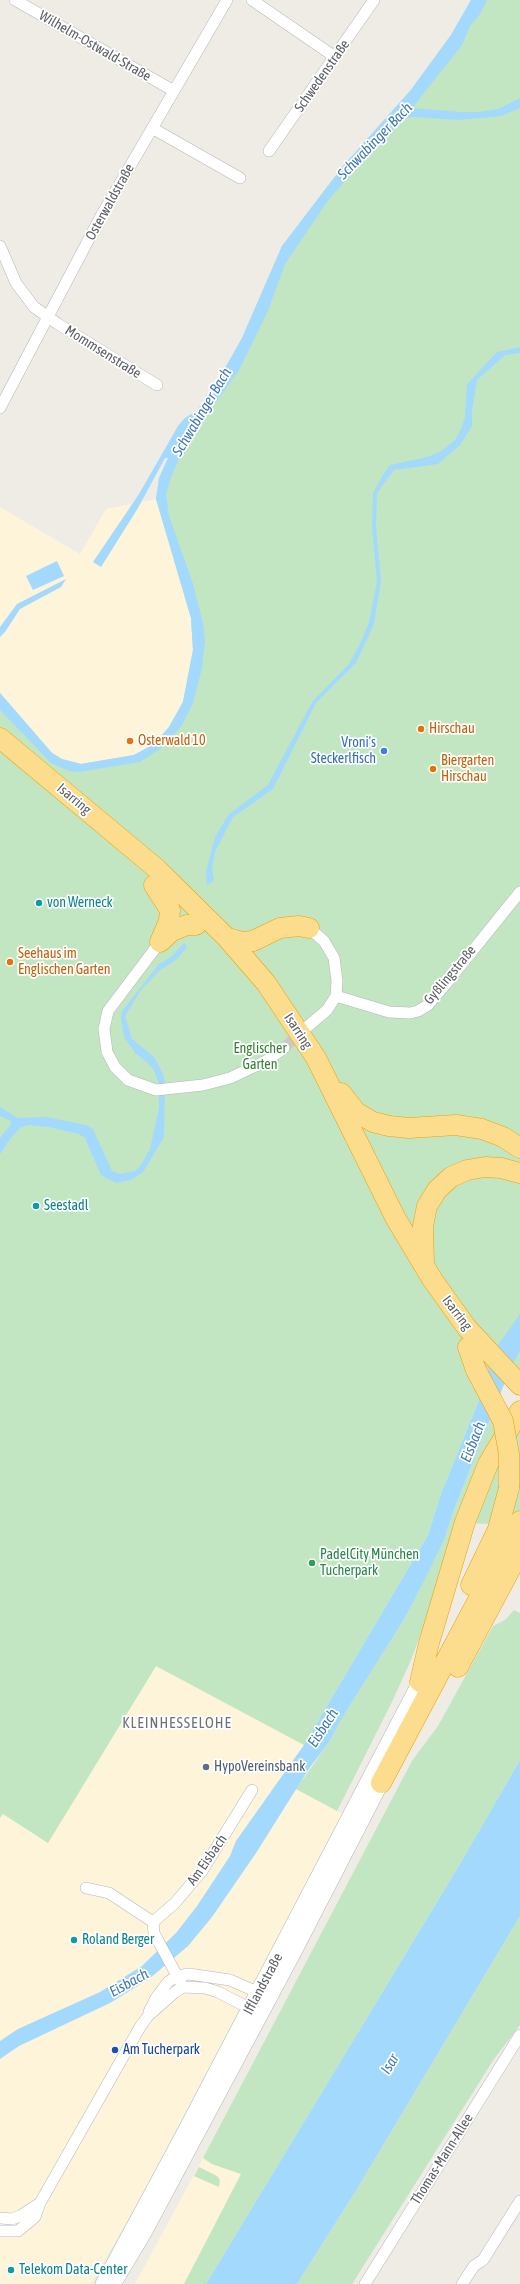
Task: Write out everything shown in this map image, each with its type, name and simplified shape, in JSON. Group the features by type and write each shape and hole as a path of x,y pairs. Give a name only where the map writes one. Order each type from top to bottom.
{"highway":[{"name":"Isarring","path":"0,738 145,859 199,919 271,1014 296,1052 329,1110 390,1230 432,1300 477,1357 520,1400"},
{"name":"Isarring","path":"0,754 66,808 154,885 227,938 266,983 316,1058 396,1219 424,1266 456,1314 477,1357 520,1385"},
{"path":"154,885 170,910 169,921 160,942"},
{"path":"160,942 172,931 199,919"},
{"path":"227,938 242,942 252,942 280,928 299,926 309,928"},
{"path":"264,937 259,958 266,983"},
{"path":"316,1058 327,1068 345,1100 356,1112 373,1122 389,1126 409,1128 456,1126 482,1129 503,1137 520,1148"},
{"path":"424,1266 423,1226 428,1206 437,1190 450,1177 467,1170 485,1167 501,1168 520,1174"},
{"path":"420,1682 498,1529 509,1488 509,1454 503,1421 477,1357"},
{"path":"420,1682 431,1637 465,1522 488,1464 520,1411"},
{"path":"380,1783 520,1521"},
{"path":"380,1783 403,1757 444,1695 520,1551"}],"main road":[{"name":"Ifflandstraße","path":"264,1995 420,1682"},
{"name":"Ifflandstraße","path":"103,2284 380,1783"},
{"name":"Ifflandstraße","path":"114,2284 145,2231 255,2011"},
{"path":"120,2284 145,2231"},
{"path":"97,2284 122,2249"}],"street":[{"name":"Wilhelm-Ostwald-Straße","path":"15,0 174,91"},
{"name":"Osterwaldstraße","path":"0,408 49,318 101,216 227,0"},
{"path":"252,0 335,57"},
{"name":"Schwedenstraße","path":"269,151 374,0"},
{"path":"152,128 240,178"},
{"name":"Mommsenstraße","path":"0,246 16,283 26,297 49,318 157,385"},
{"name":"Gyßlingstraße","path":"336,996 388,1012 410,1013 418,1011 428,1005 520,892"},
{"path":"307,1027 327,1010 336,996 338,981 334,958 324,941 309,928"},
{"path":"160,942 108,1011 103,1032 107,1052 115,1067 128,1080 156,1090 171,1090 203,1085 230,1078 266,1061 284,1048"},
{"name":"Am Eisbach","path":"153,1922 175,1903 202,1871 252,1790"},
{"path":"86,1888 108,1893 153,1922 154,1933 183,1987"},
{"path":"175,1972 218,1977 264,1995"},
{"path":"0,2231 18,2231 28,2225 35,2217 40,2203 148,2016 156,1998 175,1972"},
{"path":"148,2016 175,1992 183,1987 196,1986 218,1992 255,2011"},
{"name":"Thomas-Mann-Allee","path":"365,2284 520,2034"},
{"path":"462,2284 474,2266 483,2260 520,2201"},
{"path":"0,2218 20,2216 40,2203"}],"shaded area":[{"path":"156,499 191,618 193,650 183,702 169,727 154,744 134,755 81,764 62,759 52,753 0,693 0,507 80,554 106,509"},
{"path":"156,1666 304,1745 236,1841 256,1853 296,1789 343,1814 141,2197 91,2284 0,2284 0,1818 3,1813 48,1843"},
{"path":"203,2158 213,2164 241,2174 202,2251 184,2284 135,2284"}],"green space":[{"name":"Englischer Garten","path":"471,0 520,0 520,1375 511,1367 481,1395 441,1494 428,1535 304,1745 156,1666 48,1843 3,1814 0,1818 0,693 52,753 62,759 81,764 134,755 154,744 169,727 183,702 193,650 191,618 156,499 159,478 168,459 168,445 178,426 185,418 197,411 228,363 242,338 282,246 343,166 410,91 451,35"},
{"path":"492,1415 499,1439 498,1509 491,1524 462,1523 411,1660 391,1704 337,1811 296,1789 328,1744 342,1718 405,1618 445,1538 453,1512"},
{"path":"520,1425 520,1511 511,1517 517,1496 519,1472 515,1433"},
{"path":"514,1610 520,1613 520,1760 460,1864 206,2284 184,2284 241,2174 212,2164 203,2158 412,1761 438,1726 493,1626 505,1620"},
{"path":"520,1916 520,2025 494,2059 352,2284 297,2284 357,2189"},
{"path":"199,2167 217,2176 220,2180 219,2187 194,2176"}],"water":[{"name":"Schwabinger Bach","path":"471,0 487,0 480,14 470,26 462,45 412,108 478,112 498,109 520,98 520,108 501,116 480,118 458,120 413,117 403,119 374,149 329,199 285,264 267,313 239,370 193,434 181,454 171,477 166,494 169,516 193,584 203,623 205,641 202,668 193,703 182,725 163,747 140,762 79,772 69,771 51,763 0,710 0,693 52,753 62,759 81,764 134,755 154,744 169,727 183,702 193,650 191,618 156,499 159,478 168,458 165,458 138,508 101,567 93,562 139,494 178,426 185,418 197,411 228,363 242,338 282,246 343,166 410,91 451,35"},
{"path":"520,347 520,353 505,355 477,380 472,411 472,426 460,445 438,464 394,470 377,493 376,526 381,581 374,624 356,663 316,703 273,789 233,817 215,852 212,868 214,880 207,886 206,872 215,837 229,814 268,785 312,702 349,664 359,646 369,622 377,582 372,526 373,493 383,475 390,465 427,457 440,452 455,440 465,417 467,385 497,352"},
{"path":"57,561 64,576 33,590 26,576"},
{"path":"66,579 61,587 20,609 0,637 0,627 17,604"},
{"path":"184,943 187,947 176,960 159,971 141,990 125,1016 132,1039 154,1057 163,1074 165,1083 164,1137 143,1172 131,1180 116,1183 101,1175 85,1138 79,1134 49,1127 29,1125 21,1127 0,1154 0,1138 11,1124 11,1121 0,1116 0,1107 18,1118 46,1117 86,1125 93,1129 112,1171 120,1174 135,1171 141,1165 150,1149 159,1108 159,1084 154,1070 147,1062 136,1054 124,1037 121,1019 122,1011 159,964 171,957"},
{"name":"Eisbach","path":"520,1314 520,1351 511,1367 453,1512 445,1538 428,1573 405,1618 342,1718 328,1744 310,1767 256,1853 212,1917 188,1946 149,1979 110,2003 19,2046 0,2059 0,2041 18,2029 100,1992 142,1966 176,1933 197,1906 230,1856 236,1841 304,1745 428,1535 441,1494 481,1395 494,1351"},
{"name":"Isar","path":"520,1760 520,1916 357,2189 297,2284 206,2284 460,1864"}],"tunnel":[{"path":"284,1048 303,1030"}],"place":[{"name":"Hirschau","path":"421,729"},
{"name":"Osterwald 10","path":"130,741"},
{"name":"Vroni's Steckerlfisch","path":"384,751"},
{"name":"Biergarten Hirschau","path":"433,769"},
{"name":"von Werneck","path":"39,903"},
{"name":"Seehaus im Englischen Garten","path":"10,962"},
{"name":"Seestadl","path":"36,1206"},
{"name":"PadelCity München Tucherpark","path":"312,1563"},
{"name":"HypoVereinsbank","path":"206,1767"},
{"name":"Roland Berger","path":"74,1940"},
{"name":"Am Tucherpark","path":"115,2050"},
{"name":"Telekom Data-Center","path":"11,2270"}],"district":[{"name":"KLEINHESSELOHE","path":"177,1723"}]}
